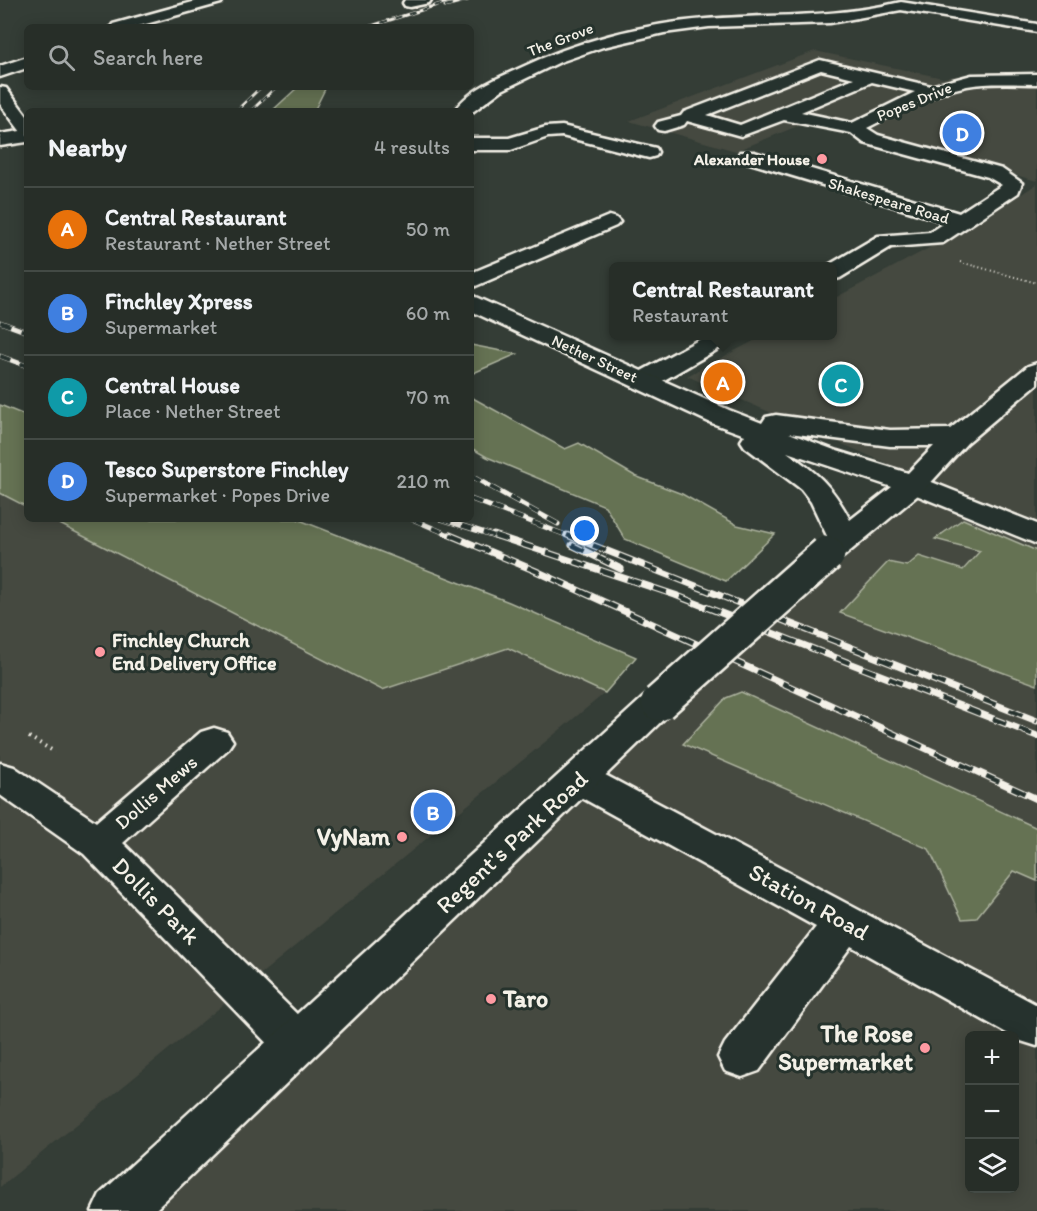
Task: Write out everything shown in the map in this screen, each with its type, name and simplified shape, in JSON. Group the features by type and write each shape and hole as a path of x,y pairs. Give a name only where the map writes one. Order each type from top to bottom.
{"street":[{"path":"161,0 192,5"},
{"path":"128,24 216,0"},
{"path":"900,6 916,0"},
{"name":"The Grove","path":"466,108 486,91 525,72 632,33 689,25 853,15 881,12 900,6 1037,28"},
{"path":"762,8 789,20"},
{"path":"0,72 24,63"},
{"path":"677,121 820,65 931,91"},
{"path":"677,121 717,136 741,131 870,77"},
{"name":"Popes Drive","path":"935,238 1011,189 1012,183 995,173 871,139 857,129 859,125 931,91 965,82 1037,79"},
{"path":"0,92 24,124"},
{"path":"782,114 857,129"},
{"path":"677,121 741,131"},
{"path":"474,144 511,144 546,132 562,131 650,152"},
{"path":"0,140 24,136"},
{"name":"Shakespeare Road","path":"747,156 962,221"},
{"path":"474,280 609,222"},
{"path":"837,270 886,241 935,238"},
{"name":"Nether Street","path":"474,303 719,416 828,457 914,484 1037,535"},
{"path":"643,381 716,340"},
{"name":"Regent's Park Road","path":"118,1211 659,703 835,547 914,484 957,436 1037,371"},
{"path":"719,416 890,438 957,436"},
{"name":"Nether Street","path":"719,416 811,483 825,500 835,547"},
{"name":"Dollis Mews","path":"98,843 214,741"},
{"name":"Dollis Park","path":"0,776 98,843 296,1043"},
{"name":"Station Road","path":"580,779 1037,1027"},
{"path":"742,1057 845,922"}],"path":[{"path":"935,238 934,254 1037,283"},
{"path":"29,737 55,752"}],"shaded area":[{"path":"815,51 943,78 981,72 1037,72 1037,181 815,119 736,151 629,121"},
{"path":"1037,184 1037,529 687,376 755,340 837,340 837,297 980,221"},
{"path":"914,484 1037,534 1037,1211 117,1211"},
{"path":"0,493 24,505 24,522 56,522 382,690 508,648 605,693 0,1187"}],"green space":[{"path":"295,90 324,90 316,108 275,108"},
{"path":"474,346 517,354 474,373"},
{"path":"474,399 565,449 579,443 635,476 682,494 737,525 775,534 726,581 625,539 605,506 474,450"},
{"path":"0,405 24,415 24,505 0,493"},
{"path":"963,519 1037,551 1037,685 840,613 888,562 907,566 919,556 963,570 980,551 935,539"},
{"path":"56,522 305,522 509,602 636,657 605,693 508,648 382,690"},
{"path":"741,692 1037,828 1037,881 1014,871 976,918 962,919 929,849 683,744 726,698"}],"railway":[{"path":"377,24 453,0"},
{"path":"445,6 468,0"},
{"path":"239,108 258,90"},
{"path":"254,108 273,90"},
{"path":"0,322 24,331"},
{"path":"0,356 24,365"},
{"path":"474,478 558,524"},
{"path":"474,500 571,537"},
{"path":"419,522 454,537"},
{"path":"450,522 498,537"},
{"path":"450,535 536,571 1037,799"},
{"path":"494,535 675,595 1037,736"},
{"path":"567,535 1037,721"},
{"path":"572,545 621,569"}],"place":[{"name":"Tesco Superstore Finchley","path":"962,133"},
{"name":"Alexander House","path":"822,159"},
{"name":"Central Restaurant","path":"723,382"},
{"name":"Central House","path":"841,384"},
{"name":"Finchley Church End Delivery Office","path":"100,652"},
{"name":"Finchley Xpress","path":"433,812"},
{"name":"VyNam","path":"402,837"},
{"name":"Taro","path":"491,999"},
{"name":"The Rose Supermarket","path":"925,1048"}]}
